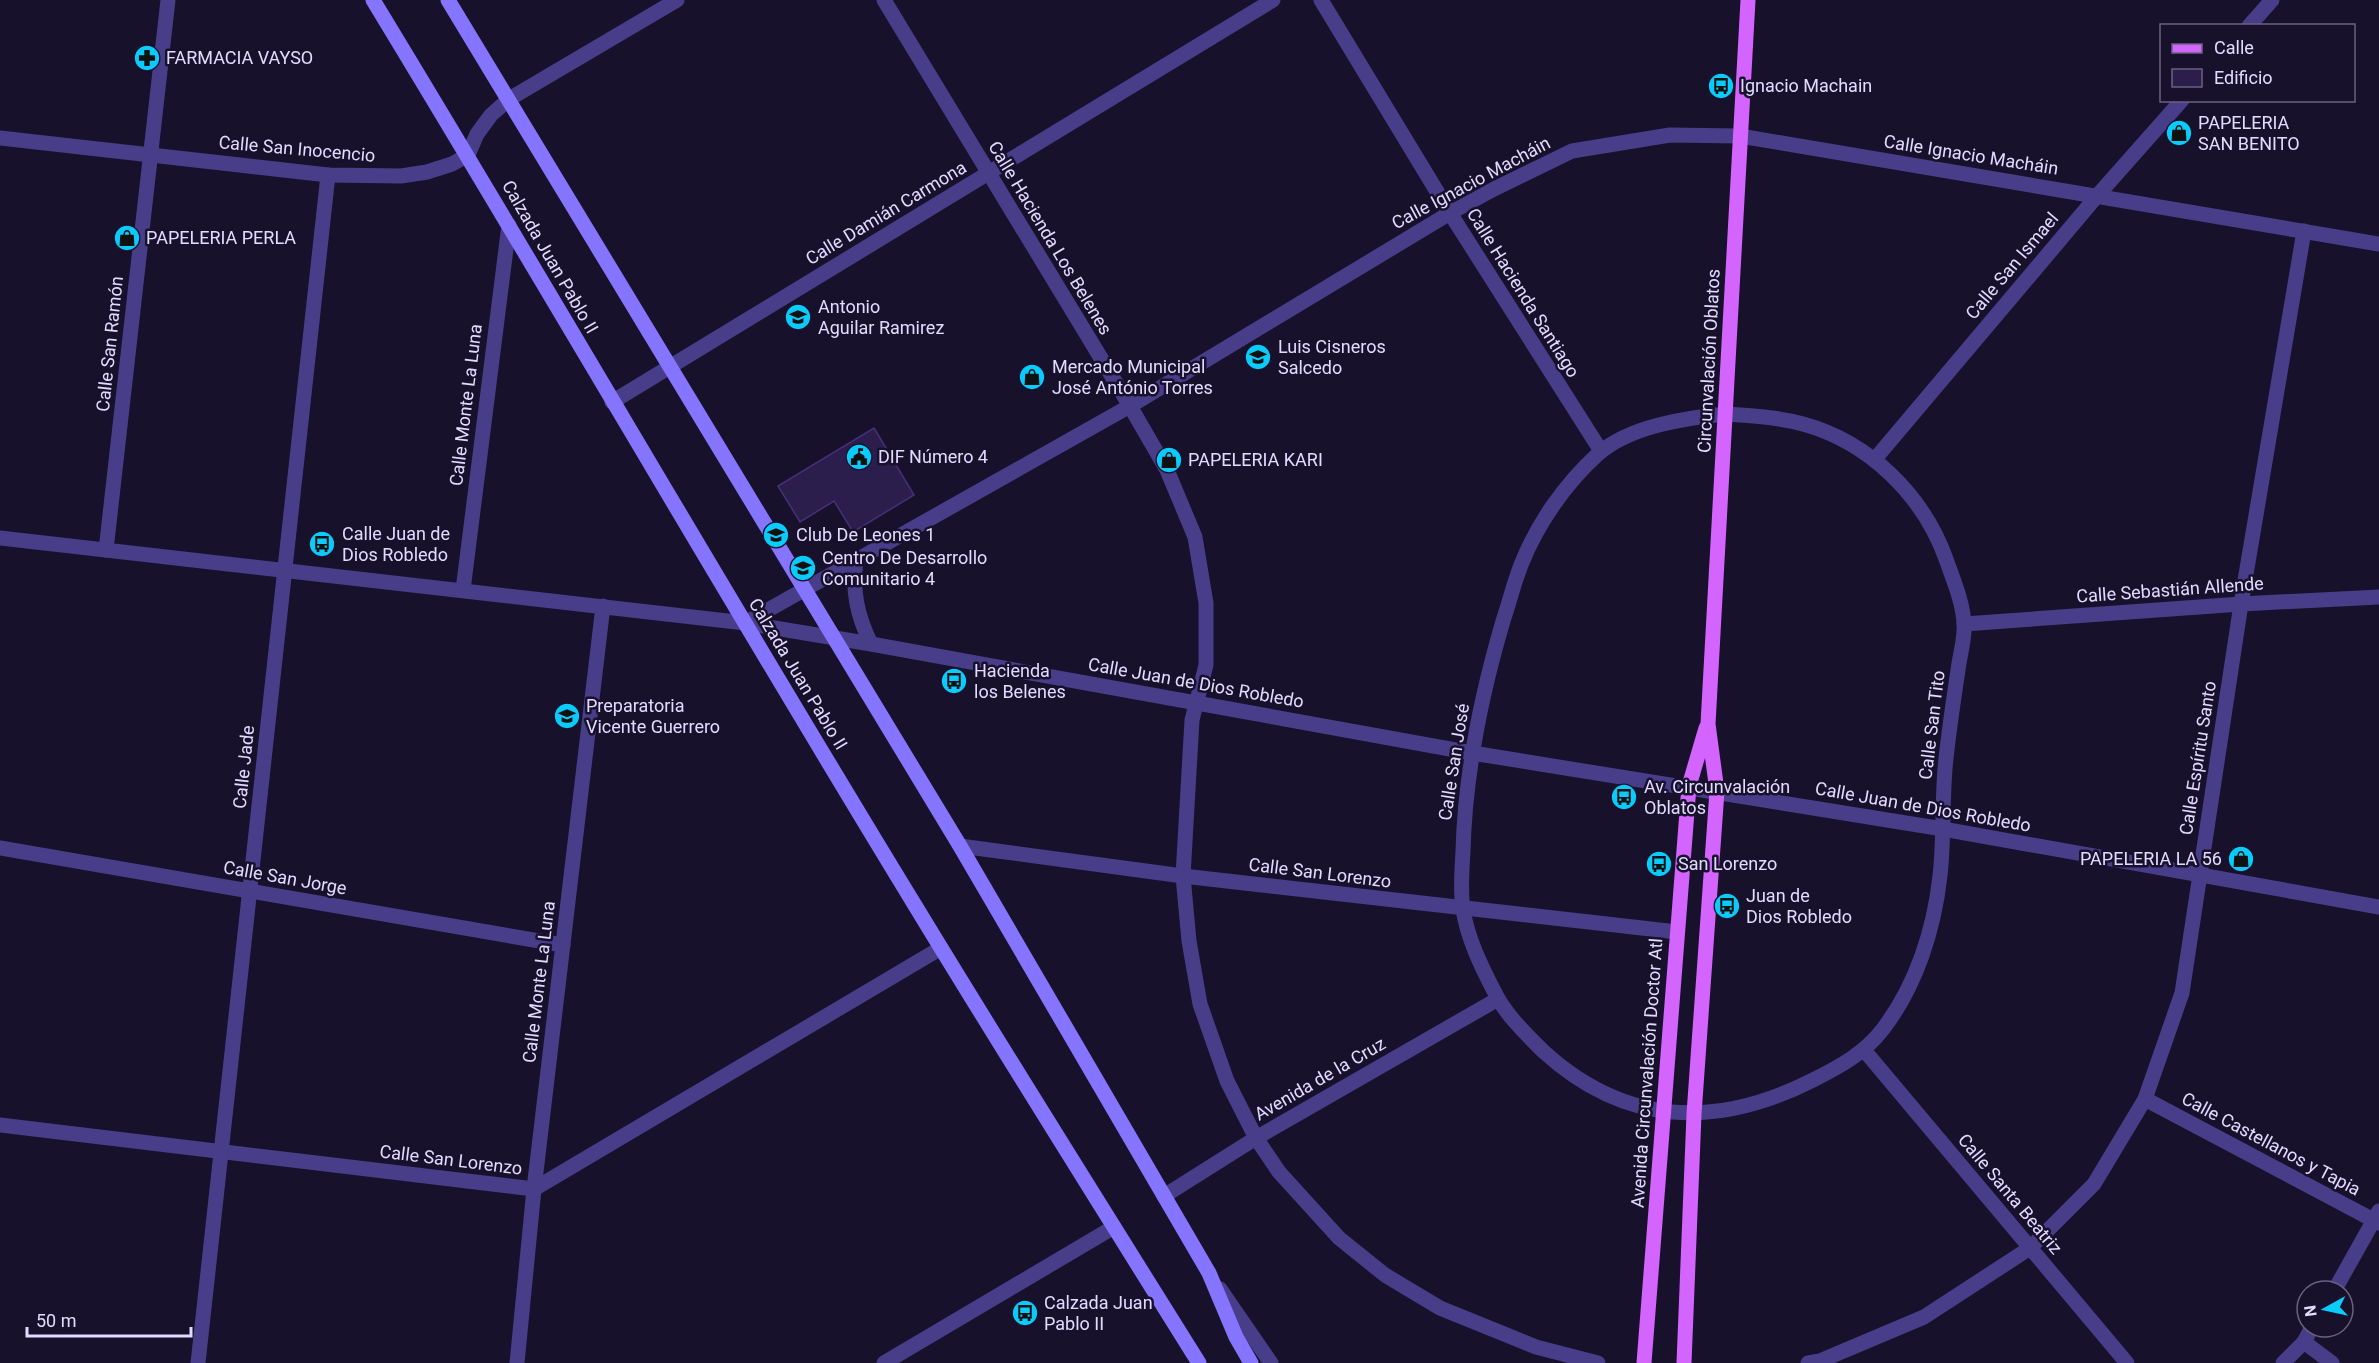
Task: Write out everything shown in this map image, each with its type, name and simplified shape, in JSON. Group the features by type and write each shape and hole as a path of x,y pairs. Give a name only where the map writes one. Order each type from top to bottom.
{"main road":[{"name":"Calzada Juan Pablo II","path":"372,0 468,156 612,402 941,948 1199,1363"},
{"path":"448,0 960,846 1209,1273 1236,1338 1251,1363"},
{"name":"Circunvalación Oblatos","path":"1717,791 1708,724 1748,0"},
{"name":"Circunvalación Oblatos","path":"1689,786 1708,724"},
{"name":"Avenida Circunvalación Doctor Atl","path":"1644,1363 1689,786"},
{"path":"1684,1363 1694,1114 1717,791"}],"street":[{"name":"Calle San Ramón","path":"106,550 168,0"},
{"path":"468,156 477,134 491,115 508,99 677,0"},
{"name":"Calle Hacienda Los Belenes","path":"884,0 987,174 1130,406 1167,471 1195,537 1206,603 1206,664 1192,720 1183,876 1189,941 1200,1004 1227,1081 1256,1138 1279,1172 1339,1238 1385,1275 1451,1312 1536,1347 1598,1363"},
{"name":"Calle Damián Carmona","path":"612,402 1273,0"},
{"name":"Calle Hacienda Santiago","path":"1321,0 1450,213 1601,451"},
{"path":"2251,24 2272,0"},
{"name":"Calle San Ismael","path":"1875,459 2097,196 2180,102"},
{"name":"Calle Ignacio Macháin","path":"745,623 1130,406 1450,213 1572,151 1670,135 1740,136 2379,244"},
{"name":"Calle San Inocencio","path":"0,138 328,175 402,176 427,172 468,156"},
{"name":"Calle Jade","path":"198,1363 328,175"},
{"name":"Calle Monte La Luna","path":"463,590 509,225"},
{"name":"Calle Espíritu Santo","path":"1816,1362 1924,1317 2030,1248 2094,1184 2145,1099 2182,993 2241,604 2304,231"},
{"name":"Calle San José","path":"1694,1114 1664,1112 1609,1096 1574,1077 1521,1028 1498,999 1484,971 1463,909 1464,830 1472,753 1492,659 1521,565 1540,526 1561,494 1601,451 1628,436 1658,425 1687,418 1726,414"},
{"name":"Calle San Tito","path":"1694,1114 1736,1109 1786,1094 1828,1073 1864,1050 1884,1028 1918,970 1940,879 1945,767 1964,624 1956,588 1946,559 1926,517 1903,486 1875,459 1837,436 1804,424 1769,417 1726,414"},
{"name":"Calle Juan de Dios Robledo","path":"0,538 745,623 1472,753 1689,786 1943,829 2379,907"},
{"path":"856,560 853,580 855,603 861,624 871,644"},
{"name":"Calle Sebastián Allende","path":"1964,624 2241,604 2379,597"},
{"name":"Calle Monte La Luna","path":"517,1363 534,1189 603,606"},
{"name":"Calle San Lorenzo","path":"960,846 1183,876 1677,932"},
{"name":"Calle San Jorge","path":"0,848 562,945"},
{"name":"Calle San Lorenzo","path":"0,1125 534,1189 941,948"},
{"name":"Avenida de la Cruz","path":"1164,1196 1256,1138 1498,999"},
{"name":"Calle Santa Beatriz","path":"1864,1050 2127,1363"},
{"name":"Calle Castellanos y Tapia","path":"2145,1099 2378,1218"},
{"path":"2341,1279 2378,1218"},
{"path":"884,1363 1114,1227"},
{"path":"1209,1273 1271,1363"},
{"path":"2283,1363 2306,1339"},
{"path":"2304,1342 2332,1363"}],"building":[{"name":"DIF Número 4","path":"874,428 914,495 853,532 834,501 800,522 778,486"}],"place":[{"name":"FARMACIA VAYSO","path":"147,58"},
{"name":"Ignacio Machain","path":"1721,86"},
{"name":"PAPELERIA SAN BENITO","path":"2179,133"},
{"name":"PAPELERIA PERLA","path":"127,238"},
{"name":"Antonio Aguilar Ramirez","path":"798,317"},
{"name":"Luis Cisneros Salcedo","path":"1258,357"},
{"name":"Mercado Municipal José António Torres","path":"1032,377"},
{"name":"DIF Número 4","path":"859,457"},
{"name":"PAPELERIA KARI","path":"1169,460"},
{"name":"Club De Leones 1","path":"776,535"},
{"name":"Calle Juan de Dios Robledo","path":"322,544"},
{"name":"Centro De Desarrollo Comunitario 4","path":"803,568"},
{"name":"Hacienda los Belenes","path":"954,681"},
{"name":"Preparatoria Vicente Guerrero","path":"567,716"},
{"name":"Av. Circunvalación Oblatos","path":"1624,797"},
{"name":"PAPELERIA LA 56","path":"2241,859"},
{"name":"San Lorenzo","path":"1659,864"},
{"name":"Juan de Dios Robledo","path":"1727,906"},
{"name":"Calzada Juan Pablo II","path":"1025,1313"}]}
